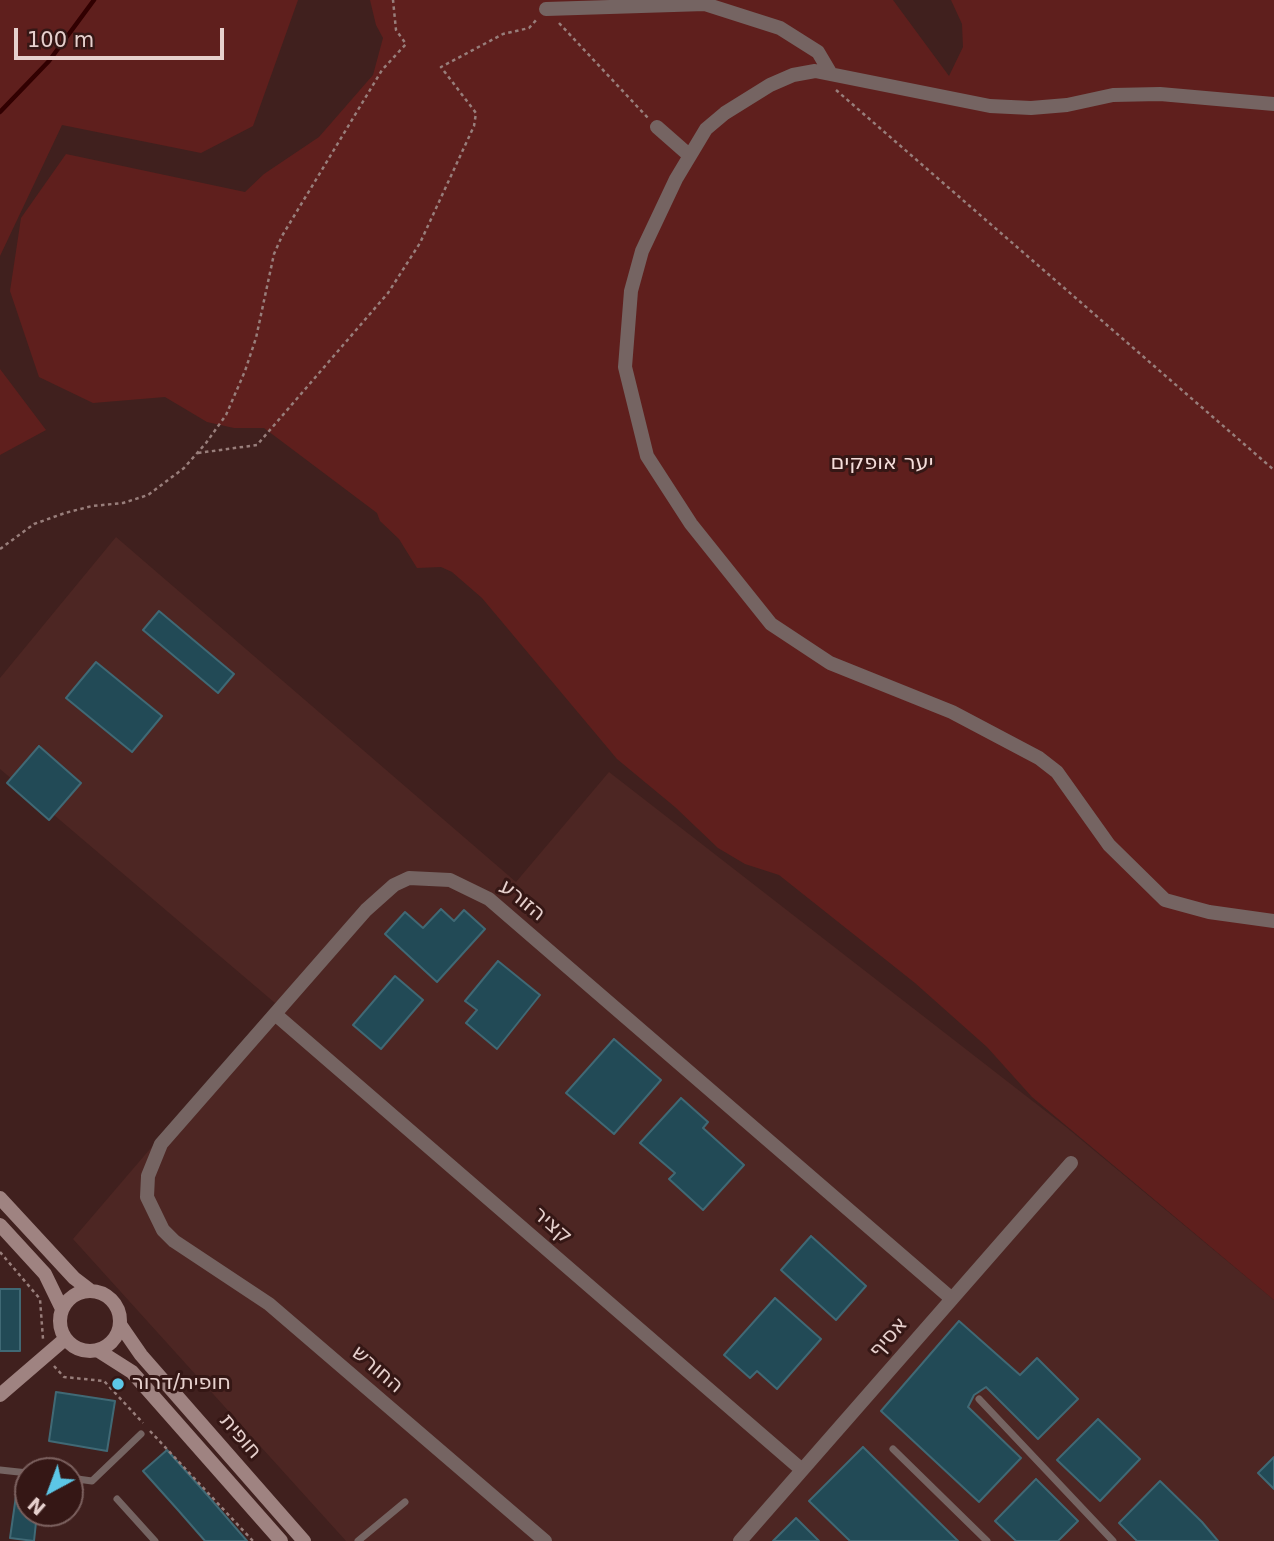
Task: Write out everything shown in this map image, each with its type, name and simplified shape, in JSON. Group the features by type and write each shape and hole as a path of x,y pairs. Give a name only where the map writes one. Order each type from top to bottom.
{"main road":[{"path":"0,1198 74,1278 91,1291 110,1298 121,1316 121,1326 113,1342 99,1350 84,1351 65,1339 60,1319 62,1309 74,1295 91,1291"},
{"path":"0,1225 45,1274 62,1309"},
{"name":"חופית","path":"121,1326 141,1356 304,1541"},
{"path":"0,1395 65,1339"},
{"name":"חופית","path":"99,1350 138,1378 281,1541"}],"street":[{"path":"546,9 705,4 780,28 818,52 831,74"},
{"path":"1274,104 1148,94 1113,95 1067,105 1031,108 990,106 815,71 793,75 770,85 724,113 706,129 690,156 642,251 631,291 625,367 647,456 691,524 771,624 830,663 998,734 1057,772 1110,845 1165,900 1209,912 1274,921"},
{"path":"657,127 690,156"},
{"name":"הזורע","path":"174,1241 163,1230 147,1197 154,1157 161,1144 366,910 394,885 410,878 428,877 468,887 489,899 952,1299"},
{"name":"קציר","path":"275,1014 802,1470"},
{"name":"אסיף","path":"740,1541 1070,1163"},
{"name":"החורש","path":"174,1241 268,1304 545,1541"}],"lane":[{"path":"979,1399 1113,1541"},
{"path":"84,1480 92,1481 141,1434"},
{"path":"893,1449 987,1541"},
{"path":"117,1499 155,1541"},
{"path":"358,1541 405,1502"}],"path":[{"path":"0,549 44,520 92,506 123,503 148,495 184,468 226,415 256,338 274,254 282,236 382,70 406,44 397,30 393,0"},
{"path":"198,453 257,445 388,293 420,243 474,126 476,113 440,67 503,34 529,28 546,9 657,127"},
{"path":"836,90 1274,470"},
{"path":"0,1252 40,1299 44,1357 64,1377 104,1381 253,1541"}],"shaded area":[{"path":"116,537 516,882 609,772 1066,1127 1274,1300 1274,1541 346,1541 73,1239 275,1003 0,769 0,678"}],"green space":[{"path":"0,0 298,0 253,126 201,153 62,125 0,256"},
{"name":"יער אופקים","path":"370,0 893,0 949,76 963,47 962,24 951,0 1274,0 1274,1300 1032,1097 987,1047 915,983 779,875 745,864 718,848 675,807 617,759 482,598 452,572 441,567 417,568 399,539 380,521 377,513 264,428 234,428 207,422 165,397 93,403 39,377 10,291 21,218 66,154 245,192 264,174 319,137 373,75 383,38 376,25"},
{"path":"0,369 46,430 0,455"}],"building":[{"path":"159,611 234,674 218,693 143,630"},
{"path":"96,662 162,716 132,752 66,698"},
{"path":"39,746 81,783 49,820 7,783"},
{"path":"441,909 454,921 464,910 485,929 437,982 385,934 405,912 423,928"},
{"path":"498,961 540,995 497,1049 466,1023 477,1010 465,1001"},
{"path":"395,976 423,1000 381,1049 353,1025"},
{"path":"614,1039 661,1080 614,1134 566,1093"},
{"path":"681,1098 708,1122 703,1128 744,1165 703,1210 669,1179 675,1173 640,1143"},
{"path":"811,1236 866,1286 836,1320 781,1270"},
{"path":"0,1289 20,1289 20,1351 0,1351"},
{"path":"775,1298 821,1339 777,1389 757,1371 750,1378 724,1355"},
{"path":"959,1321 1020,1375 1037,1358 1078,1399 1038,1439 986,1387 974,1395 968,1407 1021,1458 979,1502 881,1411"},
{"path":"56,1392 115,1401 107,1451 49,1441"},
{"path":"1098,1419 1140,1459 1100,1501 1057,1460"},
{"path":"863,1447 958,1541 850,1541 809,1501"},
{"path":"167,1450 247,1541 205,1541 143,1471"},
{"path":"1274,1457 1274,1489 1258,1473"},
{"path":"1036,1479 1078,1521 1058,1541 1016,1541 995,1521"},
{"path":"1160,1481 1218,1541 1137,1541 1119,1523"},
{"path":"14,1510 14,1527 36,1527 34,1541 10,1538"},
{"path":"796,1518 819,1541 773,1541"}],"waterway":[{"path":"0,112 49,61 94,0"}],"place":[{"name":"חופית/דרור","path":"118,1384"}]}
